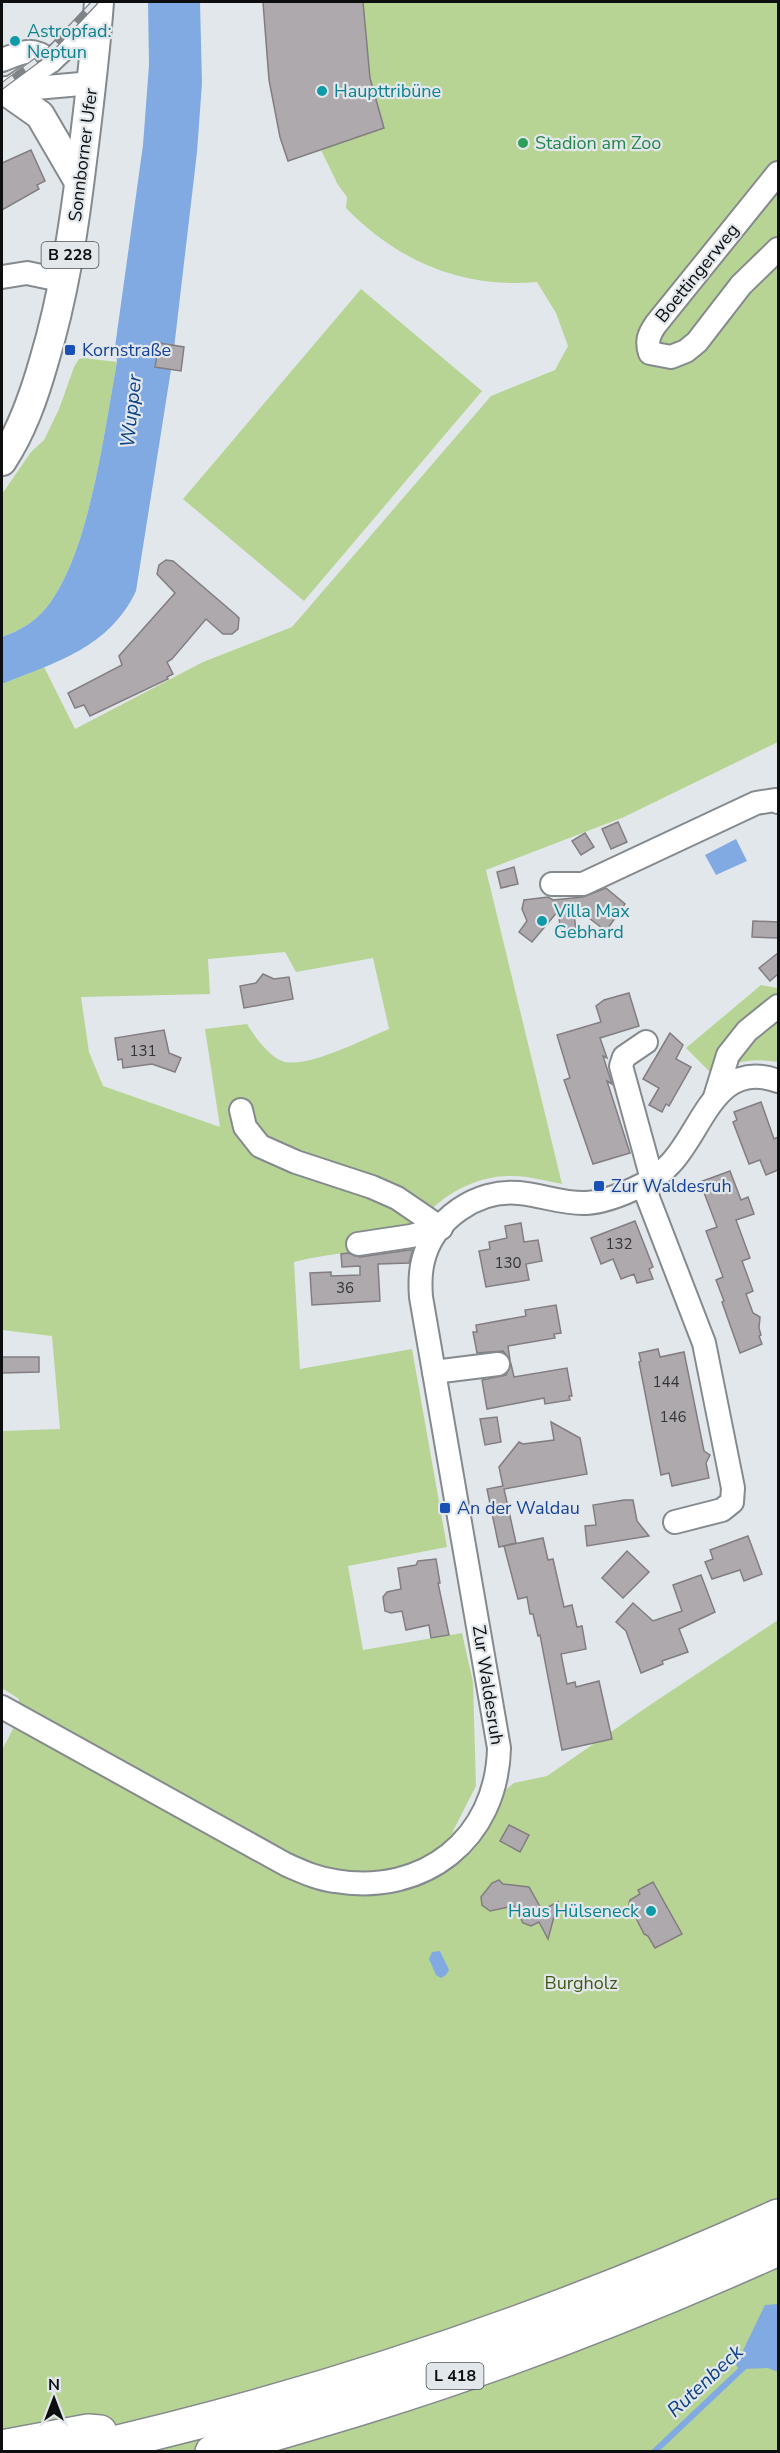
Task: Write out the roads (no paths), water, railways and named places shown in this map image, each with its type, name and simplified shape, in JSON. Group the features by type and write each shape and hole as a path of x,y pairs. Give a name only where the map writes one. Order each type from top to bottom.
{"highway":[{"name":"L 418","path":"75,2451 156,2433 371,2372 522,2321 688,2257 778,2216"},
{"name":"L 418","path":"212,2451 375,2403 533,2349 694,2287 778,2249"},
{"path":"2,2447 88,2431 156,2433"}],"main road":[{"name":"Sonnborner Ufer","path":"3,457 27,416 51,339 65,281 80,182 98,9"},
{"path":"4,91 40,115 80,182"}],"street":[{"path":"4,91 51,61 98,9"},
{"path":"2,60 29,50 40,52 51,61"},
{"path":"4,91 92,83"},
{"name":"Boettingerweg","path":"778,173 656,324 647,344 650,353 671,357 686,351 696,342 741,285 778,249"},
{"path":"2,277 27,273 65,281"},
{"path":"552,885 583,884 756,802 775,800 778,802"},
{"name":"Zur Waldesruh","path":"714,1099 728,1055 747,1031 778,1006"},
{"path":"646,1042 624,1057 621,1066 648,1182 704,1343 733,1488 732,1502 722,1510 675,1522"},
{"name":"Zur Waldesruh","path":"2,1707 287,1865 314,1876 361,1883 387,1881 411,1877 449,1857 464,1843 486,1809 499,1769 499,1748 421,1297 420,1277 423,1259 430,1242 451,1215 465,1205 499,1193 519,1193 572,1203 589,1203 612,1197 648,1182 672,1162 724,1087 739,1079 752,1076 778,1080"},
{"path":"241,1110 245,1127 260,1146 296,1162 372,1187 397,1198 441,1228"},
{"path":"358,1244 411,1236 441,1228"},
{"path":"434,1372 498,1364"}],"water":[{"name":"Wupper","path":"148,2 200,2 202,83 197,152 173,357 136,591 125,610 96,640 61,660 2,684 2,637 32,622 47,607 62,584 85,524 93,490 117,362 115,347 143,145 149,65"},
{"path":"736,839 747,861 716,875 705,855"},
{"path":"440,1951 449,1970 441,1978 436,1975 429,1959 432,1952"},
{"path":"778,2304 778,2372 768,2368 739,2369 736,2365 765,2305"}],"waterway":[{"name":"Rutenbeck","path":"654,2452 746,2365"}],"railway":[{"path":"2,86 48,52 95,2"}],"place":[{"name":"Astropfad: Neptun","path":"15,41"},
{"name":"Haupttribüne","path":"322,91"},
{"name":"Stadion am Zoo","path":"523,143"},
{"name":"Kornstraße","path":"70,350"},
{"name":"Villa Max Gebhard","path":"542,921"},
{"name":"Zur Waldesruh","path":"599,1186"},
{"name":"An der Waldau","path":"445,1508"},
{"name":"Haus Hülseneck","path":"651,1911"}],"park label":[{"name":"Burgholz","path":"581,1983"}]}
